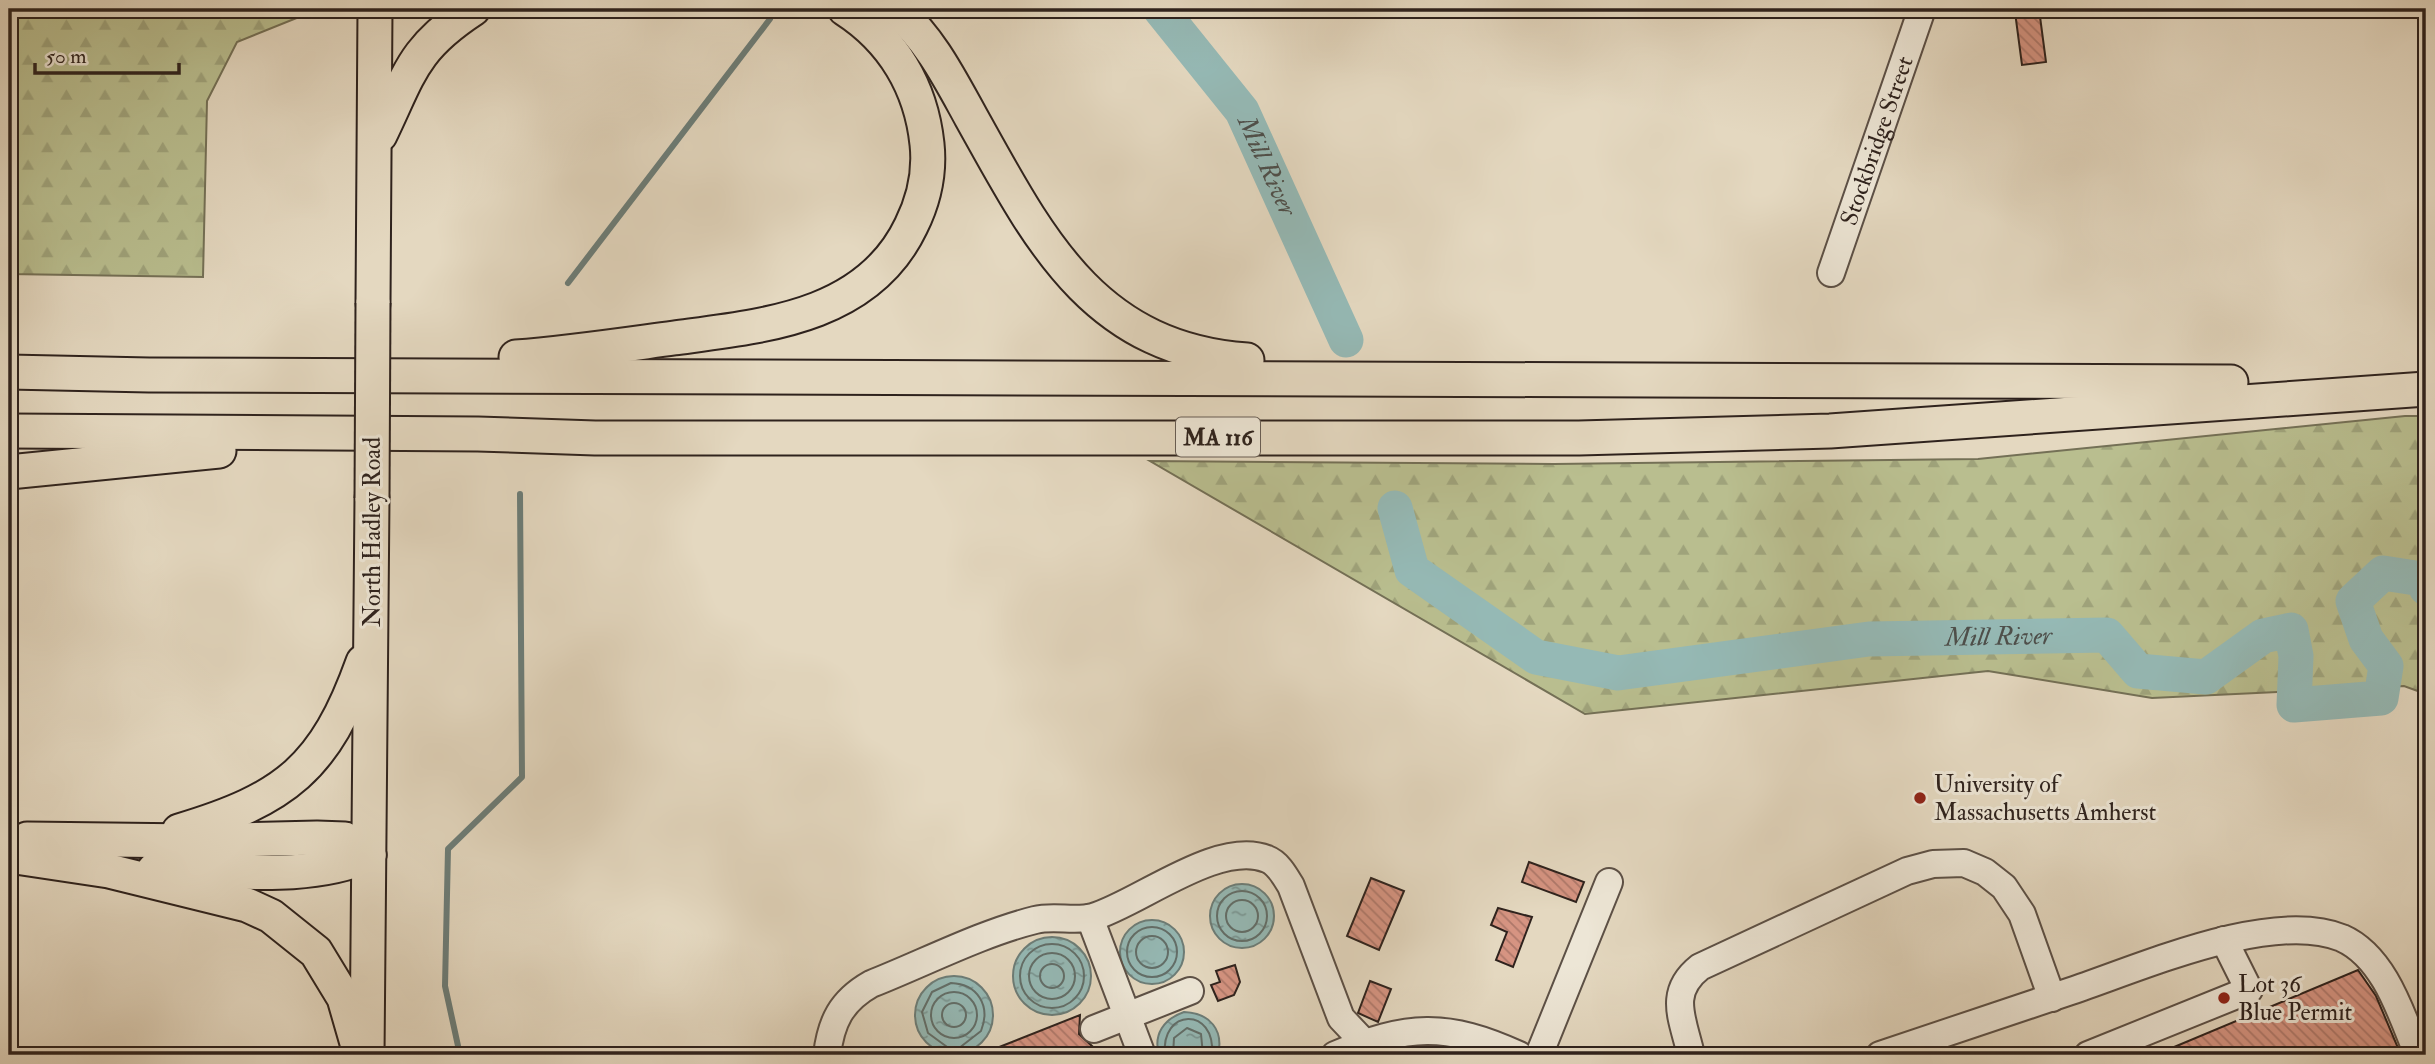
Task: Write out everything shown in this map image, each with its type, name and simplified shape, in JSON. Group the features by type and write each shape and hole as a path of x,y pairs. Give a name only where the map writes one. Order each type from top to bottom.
{"main road":[{"name":"North Hadley Road","path":"367,1055 375,9"},
{"path":"374,147 415,59 432,40 473,9"},
{"path":"9,370 511,357 738,330 824,308 866,282 900,247 919,206 928,165 922,116 908,76 882,39 845,9"},
{"path":"895,9 935,56 1012,189 1059,263 1109,309 1161,339 1212,358 1673,380"},
{"name":"MA 116","path":"9,370 149,375 1673,380 2426,386"},
{"name":"MA 116","path":"9,431 478,434 595,438 1580,438 1830,431 2426,386"},
{"path":"9,472 214,452 340,433"},
{"path":"111,856 163,835 223,817 262,798 297,775 309,765 338,725 371,640"},
{"path":"9,836 48,841 111,856 271,916 316,952 337,985 361,1055"},
{"path":"9,856 111,856 331,838 345,839 369,855"}],"street":[{"name":"Stockbridge Street","path":"1831,273 1922,9"},
{"path":"827,1055 836,1015 849,1000 871,984 1024,923 1056,917 1090,918 1182,874 1243,856 1266,859 1282,871 1291,886 1341,1018 1341,1038 1336,1055 1370,1049 1383,1035 1411,1031 1443,1031 1475,1047 1520,1055"},
{"path":"1691,1055 1678,999 1684,980 1700,967 1865,888 1933,864 1964,863 1986,872 2004,887 2022,914 2052,998"},
{"path":"1539,1055 1609,882"},
{"path":"1090,918 1142,1055"},
{"path":"1880,1055 2224,940 2290,930 2319,932 2343,939 2367,956 2383,977 2418,1055"},
{"path":"2088,1055 2249,990 2224,940"},
{"path":"1094,1029 1190,991"},
{"path":"1341,1018 1370,1049"}],"green space":[{"path":"9,9 319,9 237,42 207,101 203,277 9,274"},
{"path":"2426,416 2426,694 2404,686 2152,698 1988,671 1585,714 1150,461 1554,464 1978,459"}],"water":[{"path":"1242,884 1260,890 1268,898 1274,916 1268,934 1260,942 1242,948 1224,942 1216,934 1210,916 1216,898 1224,890"},
{"path":"1152,920 1175,929 1184,952 1175,975 1152,984 1129,975 1120,952 1129,929"},
{"path":"1052,937 1067,940 1079,949 1088,961 1091,976 1088,991 1079,1003 1067,1012 1052,1015 1037,1012 1025,1003 1016,991 1013,976 1016,961 1025,949 1037,940"},
{"path":"954,976 969,979 981,988 990,1000 993,1015 990,1030 981,1042 969,1051 954,1054 939,1051 927,1042 918,1030 915,1015 918,1000 927,988 939,979"},
{"path":"1184,1012 1201,1016 1213,1024 1219,1038 1218,1055 1159,1055 1158,1040 1162,1028"}],"building":[{"path":"2039,9 2046,62 2022,65 2015,12"},
{"path":"1529,862 1584,882 1576,902 1522,882"},
{"path":"1371,878 1404,891 1379,950 1347,936"},
{"path":"1498,908 1532,917 1513,967 1496,960 1507,932 1491,925"},
{"path":"1235,965 1240,982 1234,995 1218,1001 1211,985 1220,982 1216,971"},
{"path":"2358,970 2376,996 2401,1055 2155,1055"},
{"path":"1370,981 1391,989 1378,1022 1358,1013"},
{"path":"1080,1015 1079,1034 1093,1047 1073,1055 979,1055"}],"waterway":[{"name":"Mill River","path":"1160,9 1242,111 1346,340"},
{"path":"568,283 770,19"},
{"path":"460,1055 445,986 448,849 522,777 520,494"},
{"name":"Mill River","path":"1395,508 1412,570 1536,657 1618,673 1869,639 2107,635 2138,671 2206,677 2263,636 2291,630 2296,656 2294,705 2381,698 2386,666 2366,639 2353,601 2383,573 2422,579 2426,588"}],"place":[{"name":"University of Massachusetts Amherst","path":"1920,798"},
{"name":"Lot 36 Blue Permit","path":"2224,998"}]}
